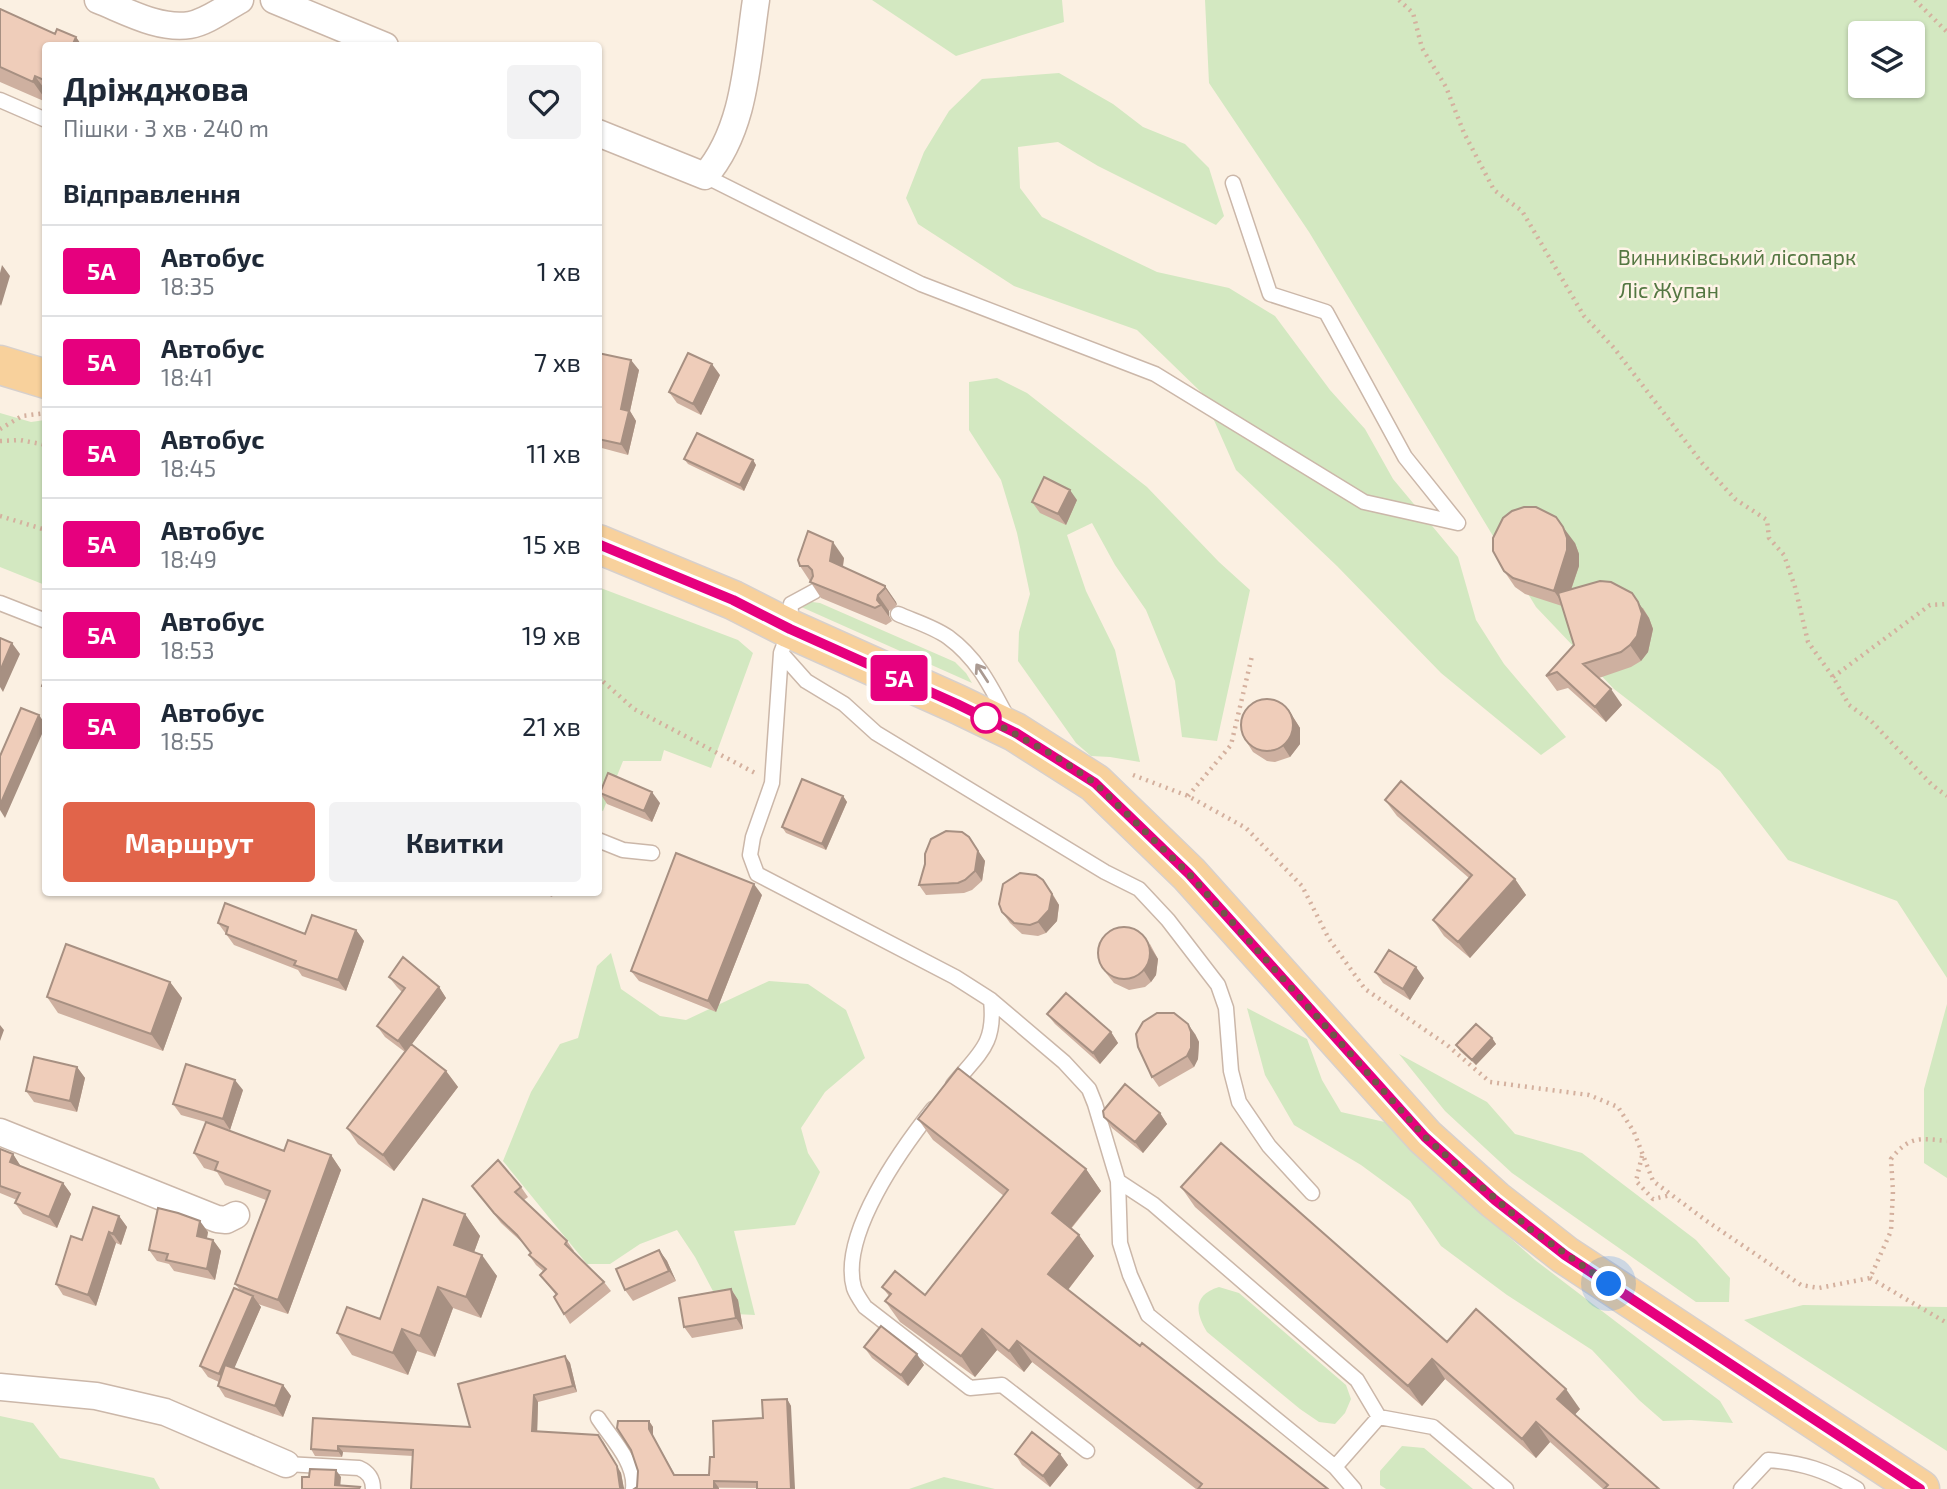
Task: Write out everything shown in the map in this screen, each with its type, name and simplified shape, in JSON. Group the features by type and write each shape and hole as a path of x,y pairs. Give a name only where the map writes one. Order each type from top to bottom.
{"main road":[{"path":"0,365 42,378"},
{"path":"602,546 733,600 785,641 1016,733 1095,783 1189,874 1425,1137 1495,1200 1565,1255 1920,1489"}],"street":[{"path":"98,0 148,20 190,25 240,0"},
{"path":"274,0 375,42"},
{"path":"602,135 705,176 725,147 738,115 757,0"},
{"path":"0,1132 217,1219 226,1220 236,1215"},
{"path":"0,1387 96,1396 165,1412 286,1464"}],"lane":[{"path":"0,100 42,118"},
{"path":"705,176 921,284 1155,374 1364,502 1458,523 1405,457 1326,312 1270,294 1233,183"},
{"path":"816,591 791,604 772,783 753,837 750,855 757,874 955,977 991,1000 1064,1062 1089,1089 1118,1181 1119,1243 1148,1315 1335,1467 1354,1489"},
{"path":"0,603 42,619"},
{"path":"898,614 946,636 981,668 1016,733"},
{"path":"785,641 806,681 844,704 876,733 1105,872 1139,889 1168,920 1218,985 1226,1008 1231,1071 1239,1102 1269,1146 1312,1193"},
{"path":"602,841 623,849 652,853"},
{"path":"991,1000 993,1020 989,1041 911,1137 876,1191 852,1256 854,1288 864,1307 970,1388 1002,1385 1087,1451"},
{"path":"1118,1181 1153,1204 1357,1380 1379,1417 1433,1427 1506,1489"},
{"path":"1335,1467 1379,1417"},
{"path":"598,1418 626,1461 634,1483 633,1489"},
{"path":"1741,1489 1768,1460 1799,1462 1835,1476 1857,1489"},
{"path":"286,1464 359,1468 368,1472 373,1489"}],"path":[{"path":"1399,0 1413,13 1422,48 1446,87 1464,133 1494,190 1522,211 1584,316 1614,348 1702,463 1735,499 1767,520 1769,538 1784,555 1795,587 1808,642 1849,705 1871,721 1932,785 1947,796"},
{"path":"1915,0 1947,32"},
{"path":"0,429 22,416 42,414"},
{"path":"0,441 20,440 42,445"},
{"path":"0,516 42,529"},
{"path":"1833,677 1930,605 1947,604"},
{"path":"1188,796 1231,745 1252,656"},
{"path":"602,681 634,709 772,783"},
{"path":"1095,783 1129,774 1188,796 1246,828 1302,886 1329,939 1365,989 1447,1045 1490,1082 1589,1095 1618,1107 1634,1132 1653,1181 1801,1285 1819,1288 1870,1278 1947,1323"},
{"path":"1870,1278 1891,1231 1891,1159 1903,1143 1924,1138 1947,1141"},
{"path":"1643,1155 1636,1181 1653,1199 1671,1195"}],"green space":[{"path":"872,0 1062,0 1064,22 956,56"},
{"name":"Ліс Жупан","path":"1205,0 1947,0 1947,978 1897,901 1788,860 1720,771 1614,689 1536,607 1309,232 1209,83"},
{"path":"1059,73 1113,104 1143,127 1185,144 1209,168 1224,216 1216,225 1098,166 1058,142 1018,147 1020,188 1042,217 1157,272 1229,288 1275,316 1330,390 1365,429 1393,479 1458,557 1476,620 1504,664 1566,737 1541,755 1441,673 1337,566 1236,470 1202,393 1137,330 1014,286 918,224 906,198 924,152 949,111 982,79"},
{"path":"997,378 1027,393 1147,487 1219,562 1250,590 1217,741 1182,737 1175,681 1146,610 1115,565 1092,523 1067,535 1086,591 1115,650 1140,762 1091,756 1076,743 1018,661 1019,632 1030,594 1017,533 1001,480 969,430 969,382"},
{"path":"0,413 31,422 42,420 42,584 0,567"},
{"path":"602,589 738,640 753,653 711,768 664,750 661,761 623,761 603,811"},
{"path":"812,602 820,603 955,662 972,683 799,606"},
{"path":"611,953 621,989 660,1016 686,1020 769,981 808,984 846,1010 865,1058 825,1092 801,1128 808,1153 820,1172 795,1225 734,1231 755,1315 735,1314 714,1293 677,1230 640,1244 610,1264 587,1264 503,1161 531,1092 560,1044 578,1038 597,966"},
{"path":"1947,1004 1947,1178 1924,1163 1924,1089"},
{"path":"1247,1008 1307,1039 1322,1080 1341,1112 1389,1123 1438,1174 1535,1260 1720,1401 1733,1423 1663,1421 1639,1400 1592,1350 1507,1295 1441,1246 1410,1201 1361,1165 1294,1125 1265,1075"},
{"path":"1399,1054 1487,1102 1515,1134 1582,1153 1696,1240 1730,1278 1729,1302 1696,1302 1512,1173 1445,1111"},
{"path":"1219,1287 1239,1293 1346,1385 1351,1399 1345,1413 1335,1424 1319,1422 1300,1409 1207,1332 1200,1318 1199,1305 1204,1295"},
{"path":"1803,1305 1947,1307 1947,1451 1744,1320"},
{"path":"0,1416 33,1423 60,1458 154,1478 160,1489 0,1489"},
{"path":"1402,1446 1424,1448 1473,1489 1386,1489 1380,1485 1380,1471"},
{"path":"944,1477 995,1489 909,1489"}],"building":[{"path":"0,9 55,34 57,29 76,37 74,42 42,42 42,79 35,76 33,82 0,67"},
{"path":"688,353 712,364 693,404 669,392"},
{"path":"602,354 631,360 621,409 629,411 621,444 602,440"},
{"path":"697,433 753,460 740,485 684,459"},
{"path":"1044,477 1070,490 1058,514 1032,502"},
{"path":"1524,507 1536,507 1556,517 1567,538 1567,550 1554,591 1513,578 1504,571 1493,551 1493,538 1503,518"},
{"path":"808,531 833,542 830,561 885,586 878,595 877,600 881,605 875,608 810,582 812,570 808,566 800,566 798,560"},
{"path":"1600,581 1611,582 1632,593 1642,614 1637,636 1630,645 1621,652 1583,664 1611,689 1595,707 1557,672 1546,676 1574,645 1558,593"},
{"path":"0,638 12,643 0,671"},
{"path":"1267,699 1277,701 1285,707 1291,715 1291,735 1285,743 1277,749 1267,751 1257,749 1249,743 1243,735 1241,725 1243,715 1249,707 1257,701"},
{"path":"21,708 39,715 0,805 0,756"},
{"path":"608,773 652,792 644,811 602,794"},
{"path":"802,779 843,796 822,844 782,827"},
{"path":"1401,781 1515,879 1458,942 1433,920 1472,875 1385,800"},
{"path":"946,831 962,832 969,837 978,851 975,871 958,883 919,885 931,839"},
{"path":"676,853 754,884 708,1001 631,971"},
{"path":"1020,873 1036,875 1043,880 1052,894 1049,910 1038,922 1030,925 1014,923 1002,912 999,904 1003,884"},
{"path":"225,903 305,934 312,915 356,930 338,980 294,965 296,961 226,934 228,927 218,923"},
{"path":"1124,927 1134,929 1142,935 1148,943 1148,963 1142,971 1134,977 1124,979 1114,977 1106,971 1100,963 1098,953 1100,943 1106,935 1114,929"},
{"path":"66,944 170,982 151,1034 47,997"},
{"path":"1389,950 1416,967 1403,989 1375,972"},
{"path":"403,957 439,987 398,1041 377,1026 405,988 389,977"},
{"path":"1066,993 1111,1032 1093,1053 1047,1014"},
{"path":"1157,1013 1174,1013 1188,1024 1191,1048 1187,1056 1152,1077 1138,1047 1136,1034 1143,1022"},
{"path":"1476,1024 1492,1038 1472,1060 1456,1045"},
{"path":"411,1044 446,1071 383,1155 347,1128"},
{"path":"34,1057 77,1067 70,1101 26,1091"},
{"path":"186,1064 235,1080 223,1119 173,1104"},
{"path":"958,1068 1086,1169 1052,1213 1079,1235 1048,1274 1140,1346 1142,1343 1328,1489 1198,1489 1202,1484 1017,1341 1009,1351 982,1329 961,1356 885,1301 891,1294 882,1287 895,1271 925,1295 1008,1190 918,1119"},
{"path":"1125,1084 1160,1113 1135,1142 1104,1117 1103,1111"},
{"path":"206,1122 284,1151 288,1140 331,1155 278,1300 235,1284 270,1191 215,1170 218,1162 194,1153"},
{"path":"1221,1143 1447,1342 1476,1309 1566,1389 1557,1399 1659,1489 1604,1489 1608,1485 1536,1422 1522,1439 1432,1359 1408,1386 1181,1187"},
{"path":"0,1149 13,1154 10,1162 63,1183 49,1217 15,1203 20,1193 0,1186"},
{"path":"498,1160 521,1187 515,1192 567,1241 565,1244 604,1282 564,1314 554,1297 557,1294 540,1275 546,1269 529,1255 531,1253 517,1235 472,1186"},
{"path":"423,1199 465,1214 454,1245 482,1255 466,1297 438,1287 420,1336 402,1329 393,1353 337,1333 347,1307 380,1319"},
{"path":"93,1207 119,1216 113,1234 109,1232 88,1295 56,1284 71,1236 82,1240"},
{"path":"158,1208 200,1221 197,1236 213,1240 207,1269 166,1260 168,1254 149,1250"},
{"path":"659,1250 669,1271 625,1290 616,1269"},
{"path":"234,1288 253,1296 219,1374 200,1366"},
{"path":"731,1289 736,1318 684,1327 679,1298"},
{"path":"881,1326 917,1354 901,1375 864,1347"},
{"path":"565,1356 573,1386 534,1395 532,1431 598,1435 617,1466 620,1487 624,1489 411,1489 413,1450 338,1446 338,1451 311,1449 313,1418 470,1427 458,1384"},
{"path":"225,1365 283,1385 275,1406 218,1386"},
{"path":"787,1399 791,1489 757,1489 757,1482 714,1481 714,1489 634,1489 637,1487 638,1471 631,1450 617,1428 618,1421 649,1421 649,1429 674,1475 709,1475 710,1457 714,1457 713,1421 763,1418 762,1400"},
{"path":"1032,1432 1060,1454 1043,1476 1015,1454"},
{"path":"310,1469 336,1470 335,1485 360,1487 302,1489 302,1477 309,1477"}],"bus line":[{"name":"5А","path":"602,545 733,600 790,629 957,704 1016,733 1095,783 1189,874 1425,1137 1495,1200 1565,1255 1920,1489"}],"route":[{"path":"986,718 984,717 1055,756 1095,783 1189,874 1425,1137 1530,1229 1609,1284"}],"park label":[{"name":"Винниківський лісопарк","path":"1737,256"}]}
